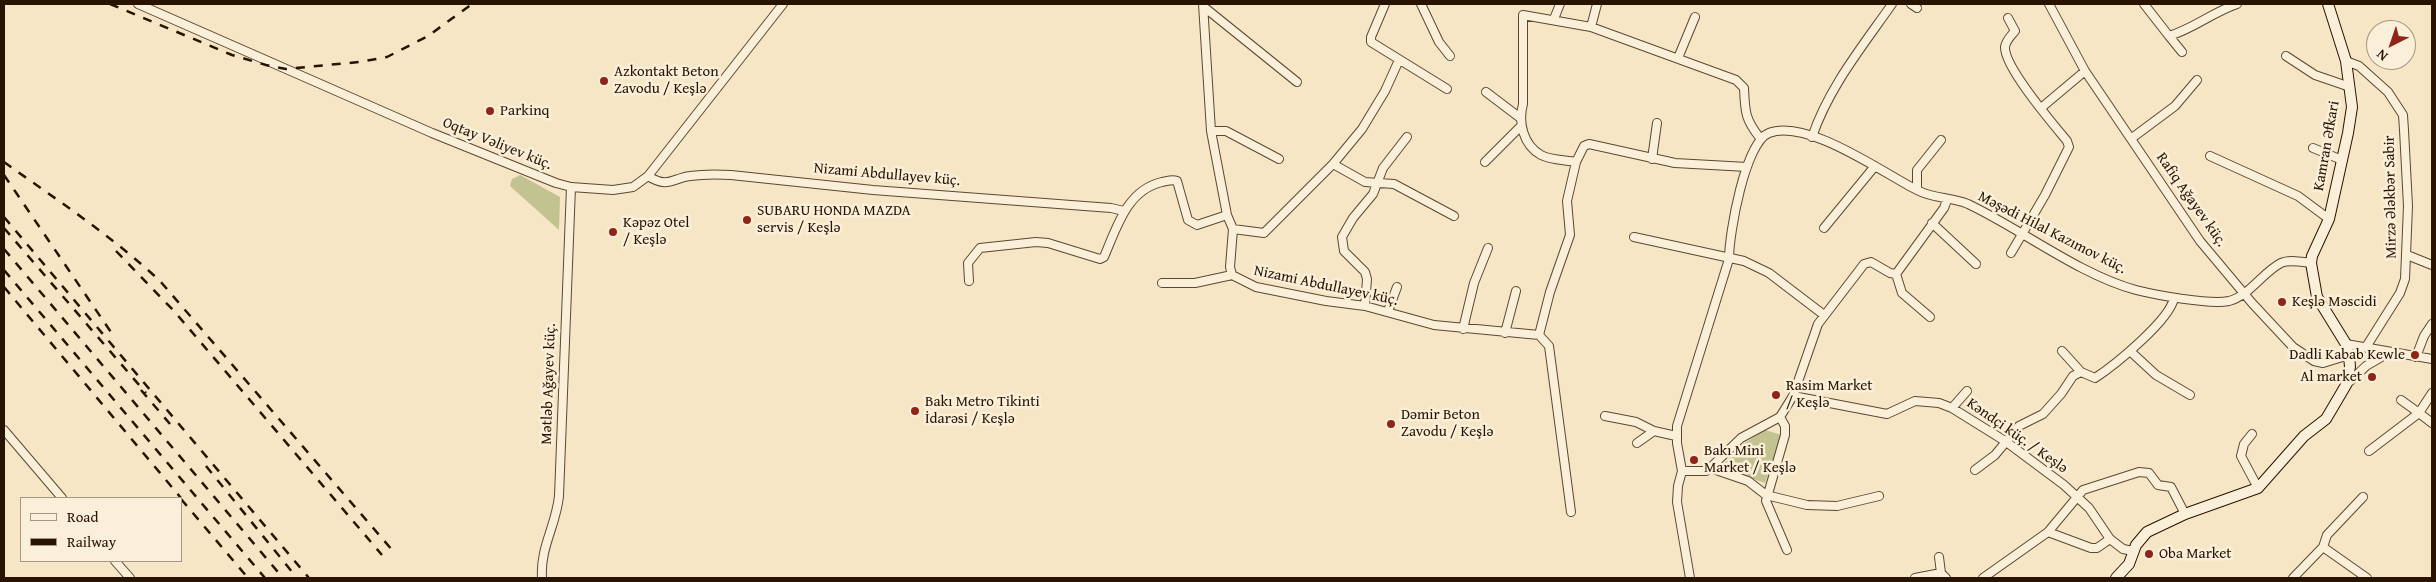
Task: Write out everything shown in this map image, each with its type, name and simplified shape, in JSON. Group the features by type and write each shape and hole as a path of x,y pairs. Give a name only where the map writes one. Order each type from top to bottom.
{"street":[{"name":"Oqtay Vəliyev küç.","path":"138,4 432,133 571,187 604,190 624,188 641,183 648,176 783,4"},
{"path":"1385,4 1370,40 1373,44 1447,89"},
{"path":"1421,4 1439,42 1450,56"},
{"path":"1554,19 1560,4"},
{"path":"1591,26 1597,4"},
{"path":"1812,137 1821,110 1830,93 1891,4"},
{"name":"Rafiq Ağayev küç.","path":"2049,4 2085,71 2200,241 2283,338 2304,356 2323,363 2350,355"},
{"path":"2144,4 2182,52"},
{"path":"2170,36 2237,4"},
{"name":"Kamran Əfkari","path":"2311,263 2312,256 2328,219 2352,107 2346,61 2328,4"},
{"name":"Nizami Abdullayev küç.","path":"1204,5 1211,131 1227,215 1233,230 1230,267 1232,275 1256,287 1326,302 1365,306 1388,311 1419,322 1463,329 1539,335"},
{"path":"1204,5 1297,82"},
{"path":"1576,162 1542,156 1527,140 1520,126 1519,117 1523,104 1524,15 1591,26 1736,80 1742,85 1745,113 1749,123 1760,138 1747,167 1729,239 1729,259 1685,400 1676,436 1682,471 1678,486 1677,502 1690,578"},
{"path":"1678,58 1695,17"},
{"path":"2008,18 2015,31 2008,39 2005,48 2014,71 2067,141 2068,147 2045,195 2011,253"},
{"path":"2286,56 2315,75 2350,87"},
{"path":"1233,230 1264,233 1333,164 1374,112 1399,60"},
{"name":"Mirzə Ələkbər Sabir","path":"2346,61 2359,66 2374,77 2388,92 2402,114 2408,206 2405,279 2400,293 2366,347"},
{"path":"2041,108 2085,71"},
{"path":"2132,138 2175,106 2197,80"},
{"path":"1486,92 1519,117"},
{"path":"1652,159 1657,123"},
{"path":"1485,162 1520,126"},
{"name":"Məşədi Hilal Kazımov küç.","path":"1760,138 1768,133 1780,130 1812,137 1853,154 1917,190 1947,200 1967,204 2113,282 2134,289 2174,298 2224,302 2230,301 2244,292 2282,263 2311,263"},
{"path":"1211,131 1226,131 1278,159"},
{"path":"1365,306 1367,279 1365,272 1344,251 1342,237 1373,194 1383,168 1407,137"},
{"path":"1917,190 1917,170 1941,140"},
{"path":"1572,512 1549,346 1539,335 1550,292 1570,235 1567,201 1576,162 1584,146 1589,144 1652,159 1693,165 1747,167"},
{"path":"2313,148 2342,160"},
{"path":"2210,156 2298,196 2328,219"},
{"path":"1333,164 1365,182 1394,184 1454,216"},
{"path":"1824,228 1875,166"},
{"name":"Nizami Abdullayev küç.","path":"648,176 662,182 678,182 685,177 731,175 873,190 1111,208 1124,211"},
{"path":"969,281 968,263 980,248 1036,242 1048,243 1100,259 1104,257 1124,211 1148,185 1173,179 1180,185 1188,220 1192,224 1196,225 1227,215"},
{"name":"Mətləb Ağayev küç.","path":"542,578 541,561 544,544 555,518 559,496 571,187"},
{"path":"1896,274 1947,200"},
{"path":"1932,223 1976,264"},
{"path":"1634,237 1744,261 1769,273 1824,315"},
{"path":"1463,329 1474,283 1488,248"},
{"path":"2407,255 2432,265"},
{"path":"1682,471 1706,471 1741,438 1780,417 1793,396 1813,335 1824,315 1864,264 1875,263 1890,273 1896,274"},
{"path":"2311,263 2317,297 2346,344 2350,355 2350,367 2346,385"},
{"path":"1896,274 1902,294 1930,317"},
{"path":"1162,283 1195,283 1232,275"},
{"path":"1388,311 1397,287"},
{"path":"1505,333 1516,291"},
{"path":"2062,351 2081,372 2095,378 2130,351 2170,310 2174,298"},
{"path":"2416,357 2424,336 2432,324"},
{"path":"2346,344 2432,359"},
{"path":"2130,351 2156,375 2190,395"},
{"path":"2116,578 2129,564 2133,551 2148,532 2184,514 2258,488 2304,436 2326,419 2346,385 2366,366 2390,352"},
{"path":"1975,470 1995,455 2022,423 2043,414 2061,394 2073,376 2081,372"},
{"path":"1952,408 1967,391"},
{"path":"2369,452 2418,413 2432,393"},
{"name":"Kəndçi küç. / Keşlə","path":"1793,396 1887,414 1915,401 1939,403 1952,408 2006,441 2077,496 2089,508 2110,539 2124,549 2133,551"},
{"path":"2401,400 2432,423"},
{"path":"1605,416 1636,422 1654,431 1676,436"},
{"path":"1780,417 1785,426 1785,435 1766,495 1767,508 1780,531 1787,550"},
{"path":"4,430 61,497"},
{"path":"1637,443 1654,431"},
{"path":"2252,434 2244,444 2241,456 2258,488"},
{"path":"1710,468 1748,481 1766,495 1807,505 1838,506 1878,496"},
{"path":"1983,578 2048,532 2077,496 2094,485 2145,472 2149,473 2158,484 2171,487 2184,514"},
{"path":"2293,578 2323,547 2327,534 2363,497"},
{"path":"2048,532 2091,548 2096,548 2110,539"},
{"path":"2323,547 2367,578"},
{"path":"1915,578 1944,576 1939,557"},
{"path":"116,562 130,578"}],"green space":[{"path":"520,175 560,197 559,230 510,186 512,179"},
{"path":"1765,430 1782,435 1765,483 1721,468 1737,448"}],"railway":[{"path":"110,4 232,55 286,69 359,62 387,57 428,36 472,4"},
{"path":"4,162 104,234 160,281 393,551"},
{"path":"4,175 115,338"},
{"path":"4,217 309,578"},
{"path":"4,228 146,393"},
{"path":"4,249 283,578"},
{"path":"116,251 174,311 382,555"},
{"path":"4,270 265,578"},
{"path":"4,287 180,497"},
{"path":"141,390 170,424"},
{"path":"206,466 297,578"},
{"path":"182,500 248,578"}],"place":[{"name":"Azkontakt Beton Zavodu / Keşlə","path":"604,81"},
{"name":"Parkinq","path":"490,111"},
{"name":"SUBARU HONDA MAZDA servis / Keşlə","path":"747,220"},
{"name":"Kəpəz Otel / Keşlə","path":"613,232"},
{"name":"Keşlə Məscidi","path":"2282,302"},
{"name":"Dadli Kabab Kewle","path":"2415,355"},
{"name":"Al market","path":"2372,377"},
{"name":"Rasim Market / Keşlə","path":"1776,395"},
{"name":"Bakı Metro Tikinti İdarəsi / Keşlə","path":"915,411"},
{"name":"Dəmir Beton Zavodu / Keşlə","path":"1391,424"},
{"name":"Bakı Mini Market / Keşlə","path":"1694,460"},
{"name":"Oba Market","path":"2149,554"}]}
